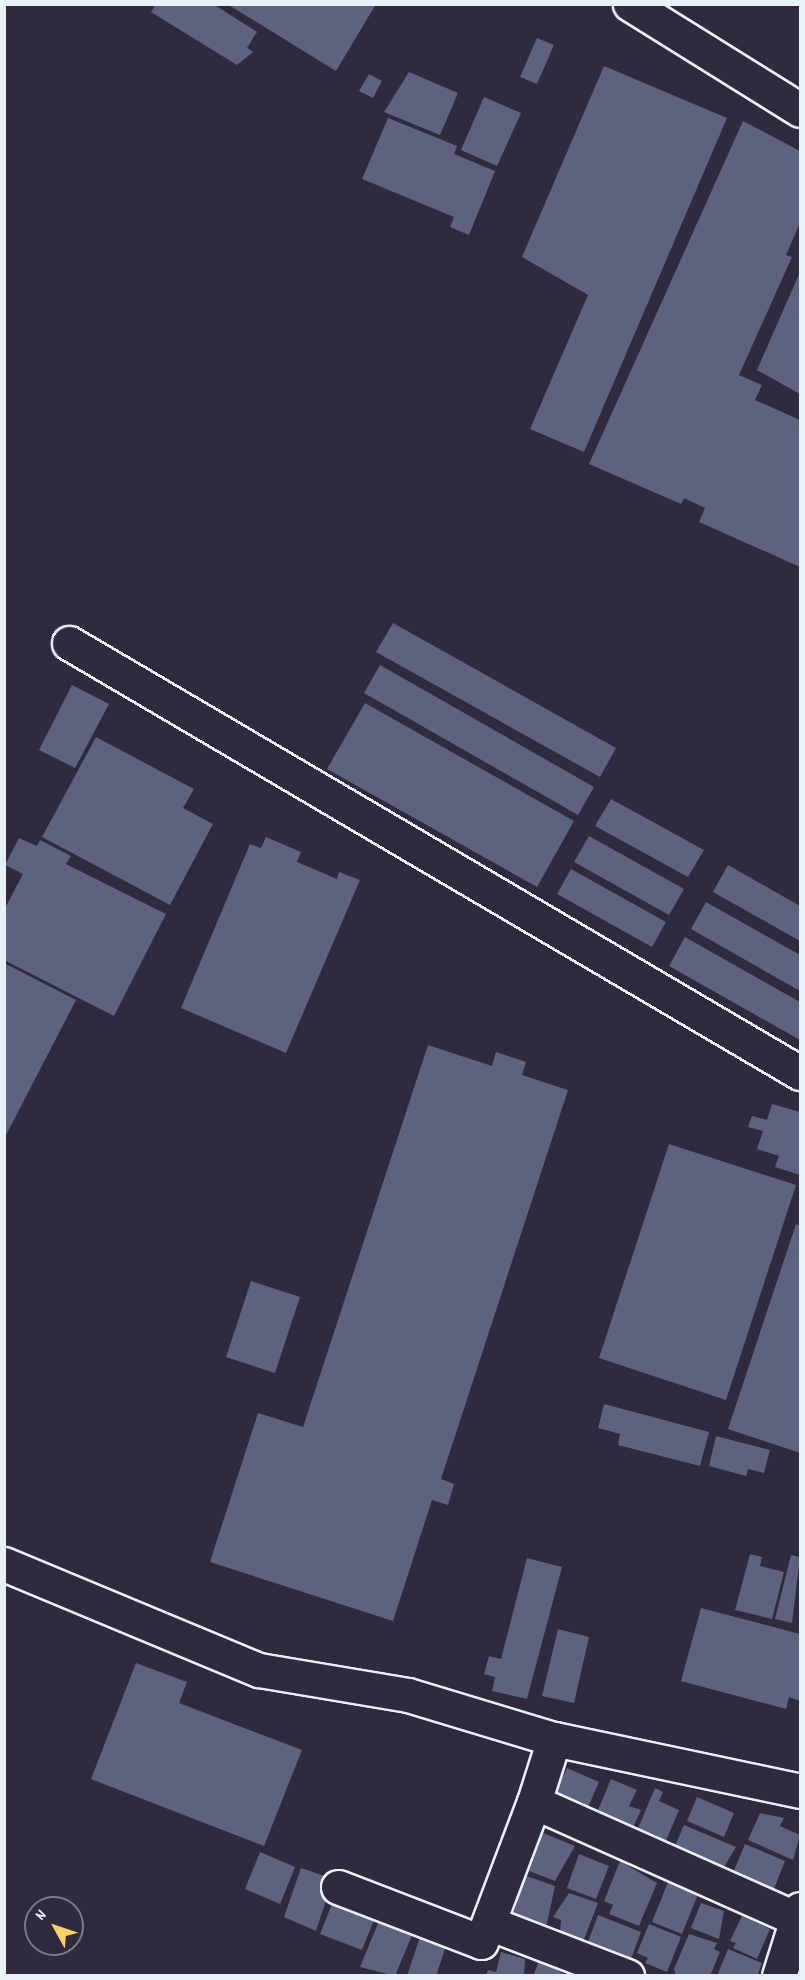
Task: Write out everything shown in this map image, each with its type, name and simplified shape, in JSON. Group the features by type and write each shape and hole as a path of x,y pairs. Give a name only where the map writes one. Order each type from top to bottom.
{"street":[{"path":"630,4 801,110"},
{"path":"69,643 801,1073"},
{"path":"4,1564 259,1670 408,1695 554,1739 801,1791"},
{"path":"338,1887 482,1942 534,1802 554,1739"},
{"path":"534,1802 799,1914 779,1976"},
{"path":"489,1923 627,1976"}],"building":[{"path":"156,4 213,4 257,32 247,48 253,52 237,65 151,12"},
{"path":"227,4 376,4 336,71"},
{"path":"537,38 554,45 537,84 520,77"},
{"path":"604,66 727,118 584,452 530,429 588,295 522,257"},
{"path":"409,72 458,93 440,135 384,112"},
{"path":"369,74 382,81 373,98 359,91"},
{"path":"484,97 521,113 497,166 461,150"},
{"path":"388,118 457,146 454,154 495,171 469,235 450,227 454,217 362,179"},
{"path":"743,121 800,151 800,223 786,255 792,257 739,375 762,385 755,400 800,420 800,567 699,522 705,508 684,498 681,504 589,464"},
{"path":"800,272 800,394 757,370"},
{"path":"393,623 616,748 600,777 376,652"},
{"path":"380,665 594,787 578,815 364,693"},
{"path":"72,685 109,704 75,768 39,750"},
{"path":"365,703 574,821 537,887 327,769"},
{"path":"96,737 194,789 183,808 213,824 170,905 42,837"},
{"path":"611,799 704,850 688,877 595,826"},
{"path":"589,836 684,889 669,915 574,862"},
{"path":"266,837 301,852 297,862 337,879 339,872 360,880 286,1053 181,1008 250,844 261,848"},
{"path":"19,838 37,846 40,840 71,856 66,864 166,914 114,1016 4,960 4,910 23,874 5,865"},
{"path":"728,865 800,906 800,941 713,892"},
{"path":"571,869 666,922 652,947 557,894"},
{"path":"706,902 800,955 800,991 691,929"},
{"path":"685,937 800,1002 800,1040 669,966"},
{"path":"4,963 76,1000 4,1139"},
{"path":"428,1045 492,1066 496,1052 526,1062 522,1075 568,1090 441,1479 454,1484 448,1505 432,1500 393,1621 210,1562 258,1413 303,1427"},
{"path":"772,1104 800,1112 800,1175 775,1167 779,1156 757,1149 763,1131 748,1127 752,1116 767,1120"},
{"path":"669,1144 796,1185 726,1400 599,1358"},
{"path":"796,1224 800,1226 800,1453 728,1429"},
{"path":"251,1281 300,1297 275,1373 226,1357"},
{"path":"604,1404 709,1432 700,1466 618,1445 620,1434 598,1428"},
{"path":"716,1436 770,1450 764,1473 748,1469 746,1476 709,1466"},
{"path":"750,1554 762,1557 760,1566 784,1572 772,1619 735,1610"},
{"path":"791,1555 800,1557 792,1623 775,1619"},
{"path":"527,1558 562,1567 527,1699 492,1691 495,1677 484,1674 489,1656 501,1659"},
{"path":"701,1608 800,1634 800,1701 789,1697 786,1709 681,1681"},
{"path":"558,1629 589,1637 574,1703 542,1696"},
{"path":"136,1663 187,1682 179,1703 302,1750 264,1846 91,1779"},
{"path":"567,1768 599,1782 583,1819 550,1804 555,1773 563,1776"},
{"path":"611,1779 637,1790 629,1806 641,1810 629,1837 593,1822"},
{"path":"655,1788 663,1792 659,1801 679,1810 662,1850 634,1838"},
{"path":"697,1797 734,1813 724,1837 687,1821"},
{"path":"760,1813 784,1818 780,1826 800,1835 793,1860 748,1840"},
{"path":"684,1825 736,1847 721,1872 671,1855"},
{"path":"543,1833 575,1846 555,1881 529,1871"},
{"path":"745,1844 785,1861 772,1894 731,1878"},
{"path":"260,1852 295,1867 280,1904 245,1889"},
{"path":"579,1854 609,1866 596,1899 567,1888"},
{"path":"620,1861 657,1883 639,1926 609,1914 613,1905 604,1901"},
{"path":"301,1868 333,1879 316,1931 284,1917"},
{"path":"518,1873 555,1886 546,1928 513,1916 518,1900 510,1897"},
{"path":"668,1882 698,1894 682,1934 652,1922"},
{"path":"569,1893 598,1903 583,1942 560,1933 561,1920 553,1917"},
{"path":"701,1903 724,1911 719,1939 691,1928"},
{"path":"332,1904 374,1920 362,1950 320,1934"},
{"path":"598,1915 641,1932 631,1959 588,1942"},
{"path":"742,1916 770,1929 757,1959 733,1948 736,1943 730,1941"},
{"path":"379,1921 412,1935 395,1976 360,1967"},
{"path":"649,1924 681,1937 667,1972 645,1963 648,1958 637,1953"},
{"path":"689,1934 717,1943 714,1949 720,1952 710,1976 676,1976 674,1969"},
{"path":"420,1937 446,1946 436,1976 407,1976"},
{"path":"728,1949 762,1963 757,1976 717,1976"},
{"path":"501,1952 525,1959 524,1976 486,1976 488,1970 496,1972"},
{"path":"541,1956 557,1962 554,1968 566,1976 533,1976"}]}
